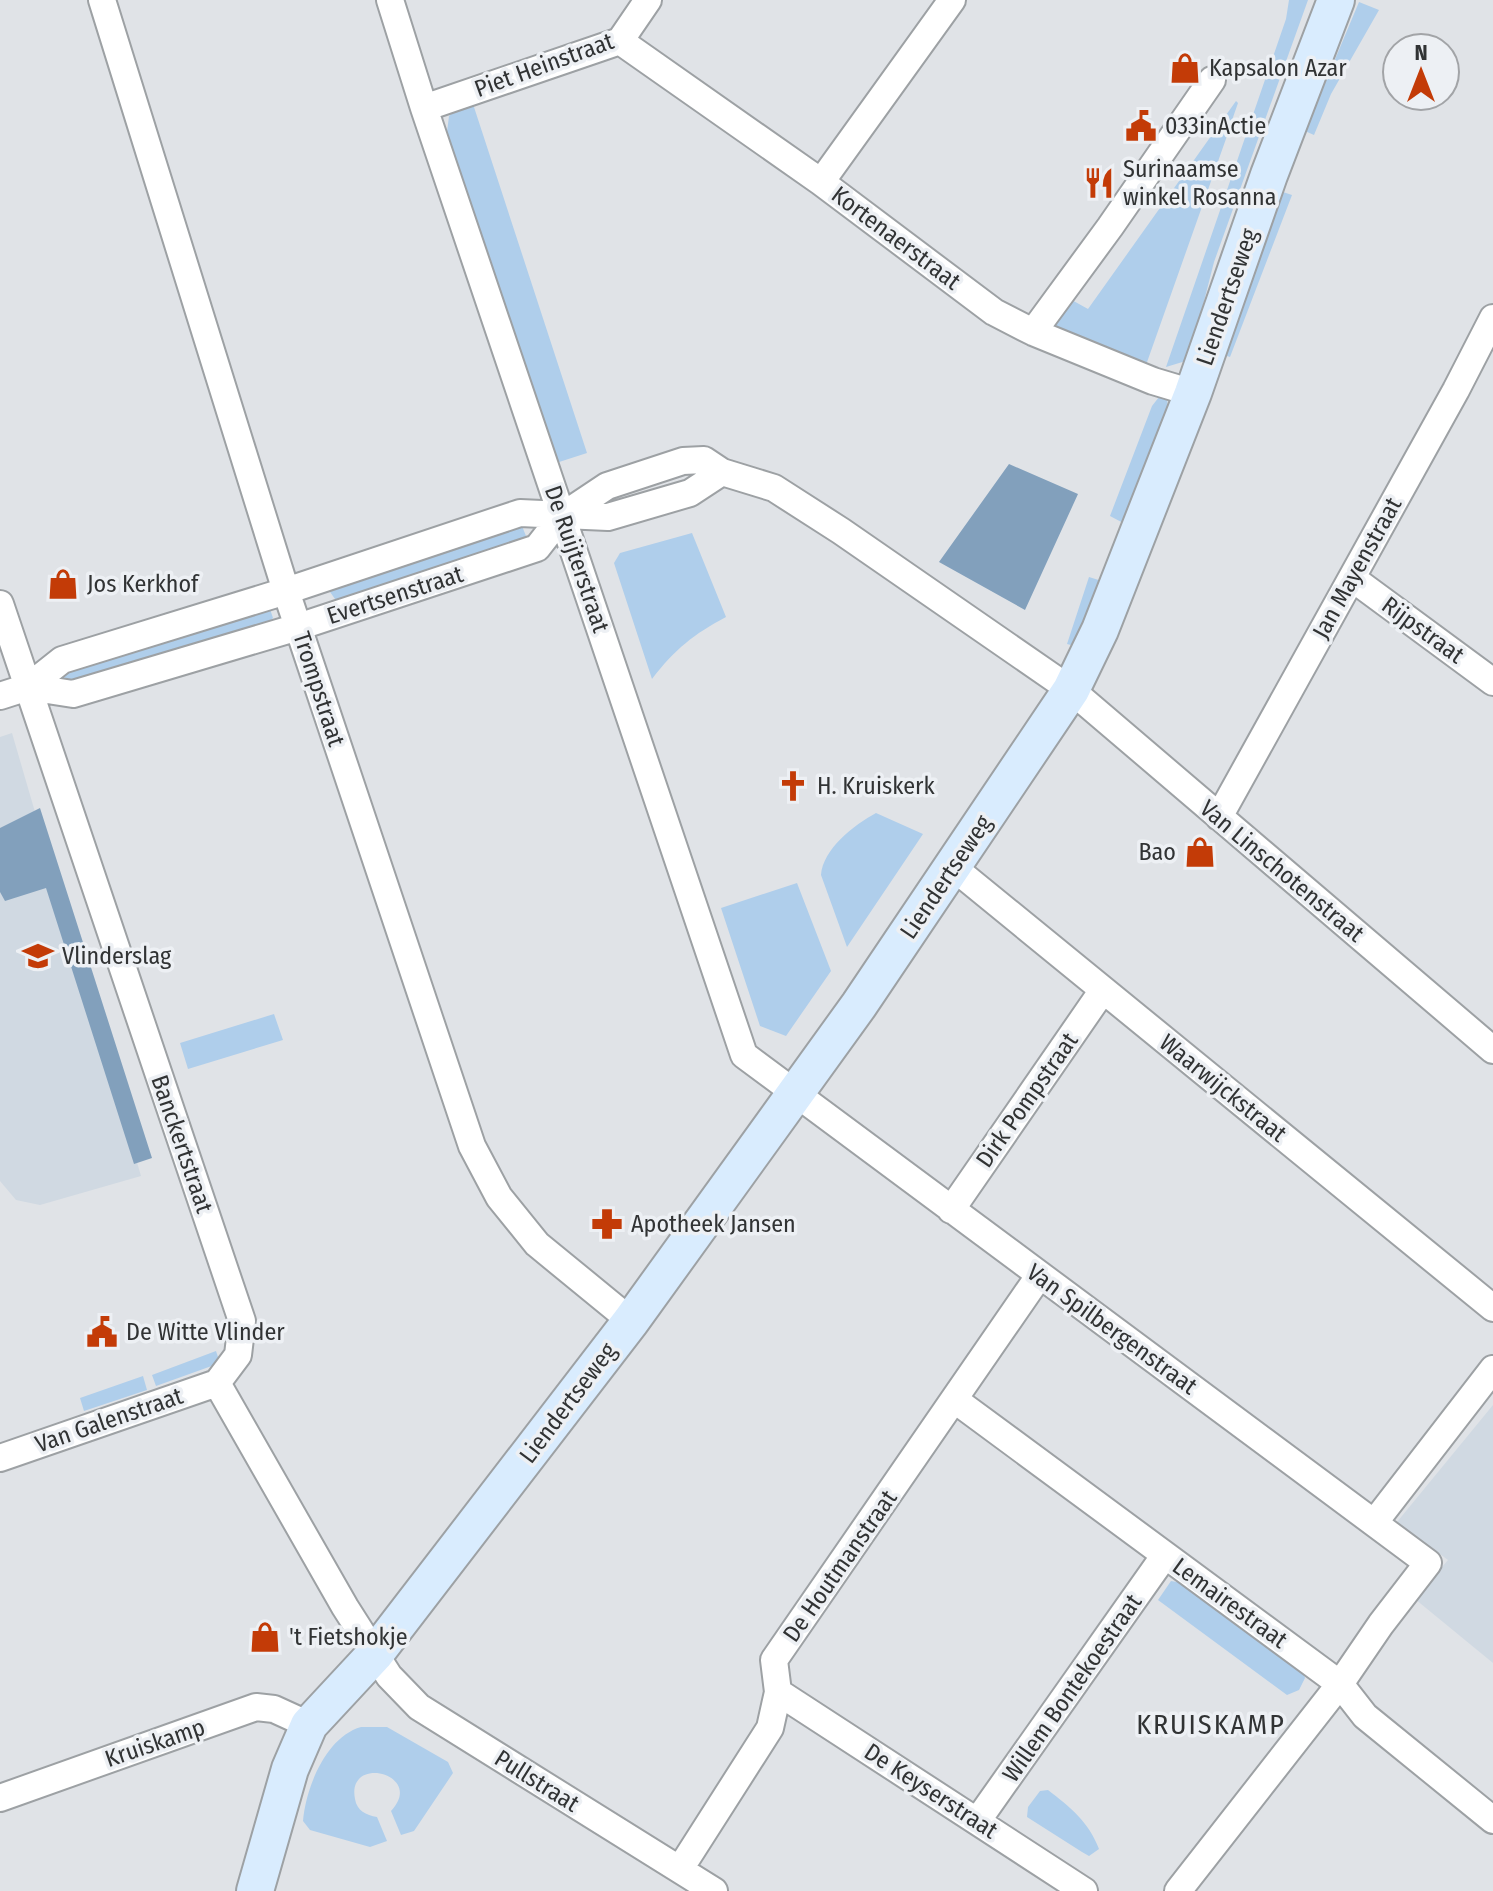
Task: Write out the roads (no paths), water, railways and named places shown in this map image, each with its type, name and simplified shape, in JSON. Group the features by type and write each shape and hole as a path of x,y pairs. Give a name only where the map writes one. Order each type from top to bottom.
{"street":[{"name":"Trompstraat","path":"102,0 286,591 473,1149 499,1197 537,1244 631,1321"},
{"name":"De Ruijterstraat","path":"390,0 744,1055 796,1094"},
{"name":"Piet Heinstraat","path":"424,108 620,41 648,0"},
{"path":"821,182 952,0"},
{"name":"Liendertseweg","path":"255,1891 290,1769 309,1725 375,1654 631,1321 796,1094 954,868 1071,690 1100,630 1193,393 1269,175 1336,0"},
{"name":"Kortenaerstraat","path":"620,41 821,182 994,312 1033,332 1153,381 1193,393"},
{"path":"1033,332 1212,80"},
{"name":"Jan Mayenstraat","path":"1219,817 1352,578 1485,359 1493,318"},
{"name":"Evertsenstraat","path":"0,696 28,687 62,660 286,591 520,513 608,517 690,493 722,472 774,488 1071,690"},
{"name":"Evertsenstraat","path":"28,687 73,694 298,627 537,548 562,516"},
{"name":"Rijpstraat","path":"1352,578 1493,682"},
{"name":"Banckertstraat","path":"0,604 242,1321 238,1355 217,1383"},
{"name":"Van Linschotenstraat","path":"1071,690 1493,1050"},
{"name":"Waarwijckstraat","path":"954,868 1493,1308"},
{"name":"Dirk Pompstraat","path":"951,1210 1103,990"},
{"name":"Van Spilbergenstraat","path":"796,1094 1428,1563 1340,1684"},
{"name":"De Houtmanstraat","path":"680,1869 770,1728 778,1692 774,1660 1039,1276"},
{"path":"1374,1523 1493,1369"},
{"path":"217,1383 375,1654"},
{"name":"Van Galenstraat","path":"0,1458 217,1383"},
{"name":"Lemairestraat","path":"955,1400 1340,1684 1365,1716 1493,1820"},
{"name":"Willem Bontekoestraat","path":"978,1820 1165,1555"},
{"name":"Pullstraat","path":"375,1654 389,1676 419,1707 714,1891"},
{"path":"1178,1891 1340,1684"},
{"name":"De Keyserstraat","path":"778,1692 1084,1891"},
{"name":"Kruiskamp","path":"0,1798 256,1707 274,1709 309,1725"}],"place":[{"name":"Kapsalon Azar","path":"1185,68"},
{"name":"033inActie","path":"1141,126"},
{"name":"Surinaamse winkel Rosanna","path":"1099,183"},
{"name":"Jos Kerkhof","path":"63,584"},
{"name":"H. Kruiskerk","path":"793,786"},
{"name":"Bao","path":"1200,852"},
{"name":"Vlinderslag","path":"38,956"},
{"name":"Apotheek Jansen","path":"607,1224"},
{"name":"De Witte Vlinder","path":"102,1332"},
{"name":"'t Fietshokje","path":"265,1637"}],"district":[{"name":"KRUISKAMP","path":"1211,1724"}]}
